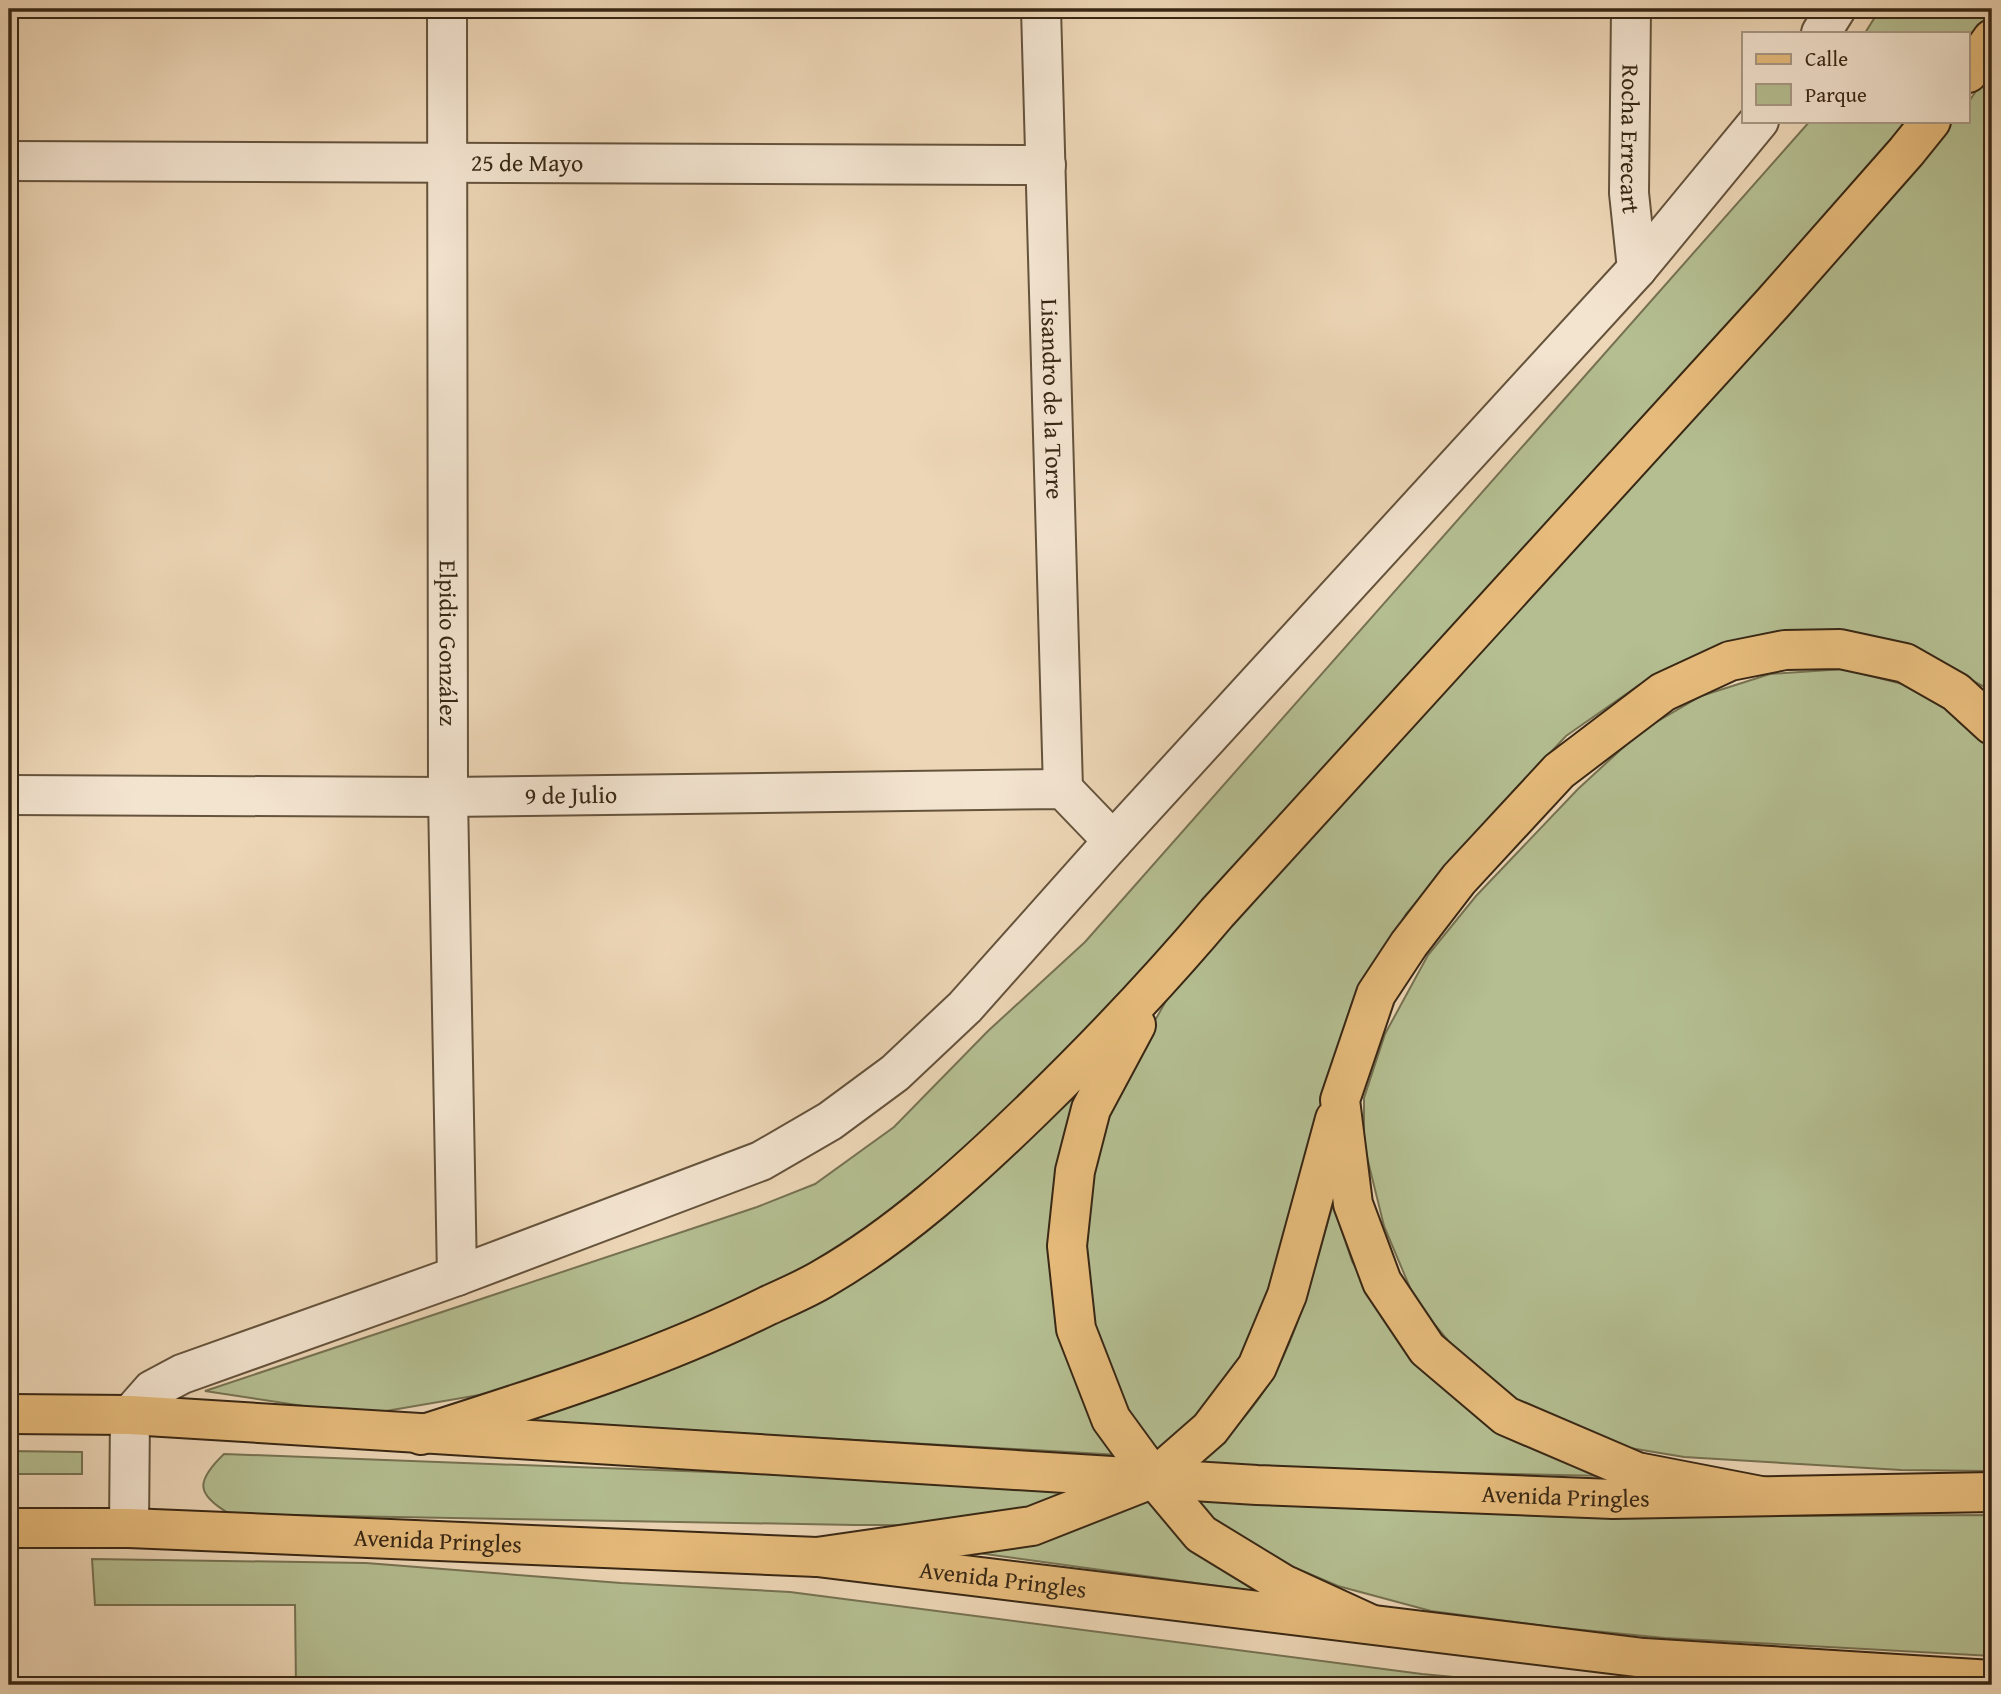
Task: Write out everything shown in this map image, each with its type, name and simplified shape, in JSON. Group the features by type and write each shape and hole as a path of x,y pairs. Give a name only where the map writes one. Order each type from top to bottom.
{"main road":[{"path":"1969,72 1992,38"},
{"path":"421,1434 604,1376 732,1323 824,1278 903,1224 985,1156 1076,1068 1167,972 1235,892 1772,304 1930,122"},
{"path":"817,1558 1032,1526 1154,1478 1210,1430 1257,1367 1287,1295 1340,1100 1376,994 1409,944 1459,879 1559,771 1663,692 1730,662 1785,650 1840,649 1905,663 1956,692 1992,725"},
{"path":"1167,972 1122,1047 1091,1109 1075,1171 1067,1247 1076,1329 1111,1419 1154,1478 1201,1534 1283,1584 1368,1623"},
{"path":"1340,1100 1353,1204 1382,1282 1427,1349 1506,1416 1637,1472 1761,1496"},
{"name":"Avenida Pringles","path":"9,1413 130,1415 1256,1485 1613,1499 1992,1493"},
{"name":"Avenida Pringles","path":"9,1528 129,1528 817,1558 1644,1658 1992,1679"}],"street":[{"name":"Elpidio González","path":"447,9 448,797 457,1276"},
{"name":"Lisandro de la Torre","path":"1041,9 1063,789"},
{"name":"Rocha Errecart","path":"1631,9 1629,193 1637,269"},
{"path":"1822,32 1836,9"},
{"path":"129,1528 130,1415 152,1390 182,1374 457,1276 761,1161 830,1121 895,1073 965,1007 1113,841 1637,269 1758,122"},
{"name":"25 de Mayo","path":"9,161 1046,165"},
{"path":"1063,789 1113,841"},
{"name":"9 de Julio","path":"9,795 448,797 1063,789"}],"green space":[{"path":"1880,9 1992,9 1992,14 1969,50 1969,32 1866,32"},
{"path":"1992,67 1992,691 1924,655 1708,654 1639,685 1566,736 1494,812 1406,914 1377,965 1251,1344 1188,1429 1154,1452 1114,1388 1089,1316 1083,1251 1090,1171 1107,1105 1179,978 1896,191 1952,122 1969,122 1969,102"},
{"path":"1809,122 1914,122 1039,1086 846,1249 607,1362 479,1395 363,1415 205,1391 757,1207 815,1184 894,1127 988,1031 1085,942"},
{"path":"1844,669 1910,686 1970,720 1992,742 1992,1471 1901,1470 1684,1457 1624,1447 1518,1403 1474,1372 1416,1302 1384,1226 1364,1145 1364,1098 1385,1034 1428,955 1476,896 1578,789 1641,731 1701,696 1770,674"},
{"path":"1090,1076 1055,1204 1121,1455 501,1420 703,1349"},
{"path":"1333,1204 1352,1261 1386,1321 1605,1476 1365,1471 1200,1464 1250,1410 1285,1354 1301,1312"},
{"path":"9,1451 82,1452 82,1474 9,1474"},
{"path":"224,1454 1084,1486 1039,1505 1003,1516 975,1522 923,1525 230,1514 210,1500 203,1487 208,1472"},
{"path":"1144,1489 1276,1594 978,1553 1051,1534"},
{"path":"1194,1498 1562,1517 1992,1515 1992,1656 1665,1638 1431,1611 1338,1586 1258,1552 1216,1529"},
{"path":"92,1559 366,1563 621,1583 790,1592 1422,1674 1540,1685 296,1685 295,1605 95,1605"}]}
